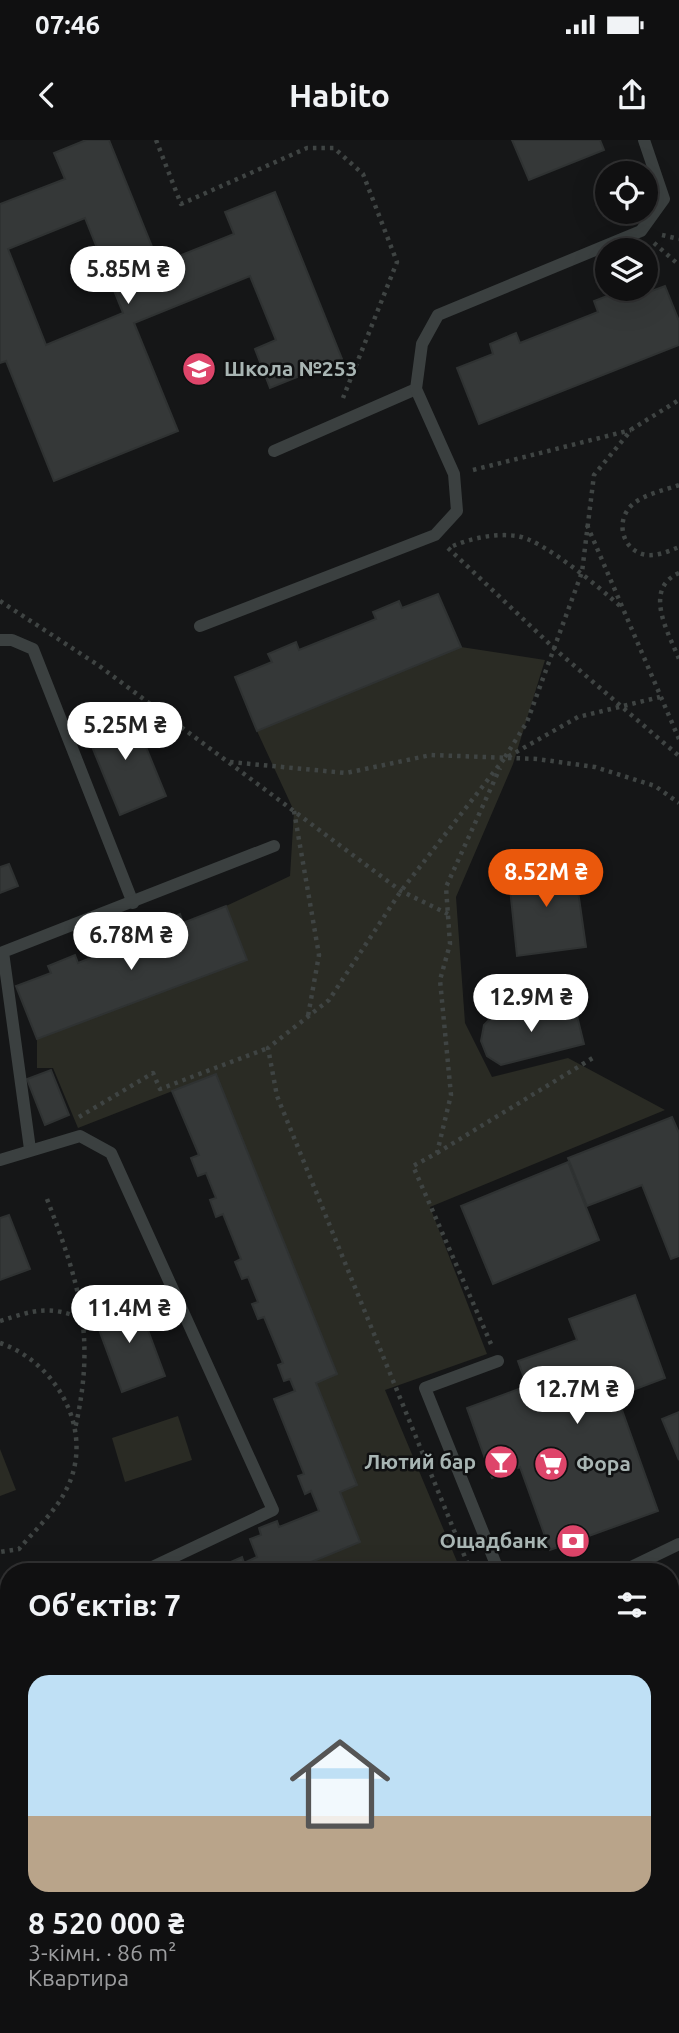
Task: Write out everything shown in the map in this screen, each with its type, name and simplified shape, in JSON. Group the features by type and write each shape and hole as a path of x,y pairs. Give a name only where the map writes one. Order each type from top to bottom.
{"lane":[{"path":"200,626 435,535 457,510 454,474 416,389 422,344 438,315 641,231 664,199 644,140"},
{"path":"274,451 416,389"},
{"path":"0,640 12,640 33,649 133,902"},
{"path":"30,1149 3,952 274,846"},
{"path":"0,1160 80,1136 111,1153 273,1510 161,1563"},
{"path":"495,1563 425,1388 498,1361"},
{"path":"640,1563 679,1544"}],"path":[{"path":"156,140 181,204 307,148 334,148 363,174 397,262 344,396 322,429"},
{"path":"641,231 679,265"},
{"path":"454,474 632,429 679,400"},
{"path":"52,1143 57,1130 153,1073 160,1089 268,1048 329,1000 401,891 504,759 527,722 556,650 582,572 594,475 632,429"},
{"path":"679,485 631,505 625,513 622,532 632,549 641,554 660,554 679,547"},
{"path":"587,524 679,739"},
{"path":"435,535 556,650 679,756"},
{"path":"448,548 467,540 519,536 582,572 623,608"},
{"path":"679,573 662,589 659,609 679,659"},
{"path":"0,601 98,665 401,891 448,914"},
{"path":"437,1153 451,1095 440,980 450,944 446,887 504,759 578,717 660,697"},
{"path":"229,762 346,773 431,755 537,759 595,766 655,786 679,803"},
{"path":"294,811 313,909 318,955 307,1017"},
{"path":"268,1048 277,1096 467,1563"},
{"path":"498,1361 413,1166 596,1056"},
{"path":"47,1199 71,1260 84,1319 86,1384 74,1434"},
{"path":"0,1321 39,1308 60,1310 84,1319"},
{"path":"0,1343 11,1346 47,1374 70,1406 77,1454 66,1490 19,1549 0,1552"}],"shaded area":[{"path":"461,647 545,660 513,764 456,897 465,1023 492,1077 568,1058 665,1110 430,1207 487,1354 385,1390 458,1563 307,1563 360,1542 340,1492 357,1485 316,1383 337,1373 216,1074 78,1128 53,1068 37,1068 37,1039 247,960 226,906 290,876 294,811 257,731"},
{"path":"178,1416 192,1460 125,1482 112,1438"},
{"path":"0,1449 16,1490 0,1496"}],"building":[{"path":"86,140 109,140 159,264 234,234 225,212 275,192 342,359 270,388 255,349 276,340 250,276 134,323 178,431 54,481 6,361 0,363 0,204 65,179 54,153","holes":["85,218 123,313 46,345 8,249"]},
{"path":"512,140 600,140 604,150 529,180"},
{"path":"665,286 679,321 679,345 479,424 457,368 493,354 490,344 516,333 520,343 598,312 594,301 658,301 658,289"},
{"path":"438,594 461,647 257,731 235,677 272,662 268,654 296,642 299,650 376,619 373,612 399,601 402,608"},
{"path":"130,708 166,796 120,815 84,727"},
{"path":"574,863 586,947 517,956 508,869"},
{"path":"9,864 18,886 0,893 0,867"},
{"path":"226,906 247,960 37,1039 16,986 51,973 48,966 75,955 78,963 155,933 152,925 180,914 183,923"},
{"path":"561,1001 564,1015 576,1012 584,1044 501,1065 487,1056 481,1041 484,1025 490,1019"},
{"path":"51,1070 69,1115 45,1125 27,1079"},
{"path":"216,1074 337,1374 316,1383 357,1485 340,1492 360,1542 309,1563 244,1563 257,1557 250,1539 261,1535 259,1528 277,1521 279,1527 319,1511 311,1491 305,1494 298,1476 304,1474 274,1399 295,1391 290,1379 284,1381 278,1365 283,1363 264,1317 258,1319 252,1304 258,1302 248,1277 242,1279 235,1262 241,1259 223,1214 216,1217 210,1200 216,1198 206,1173 198,1176 191,1158 199,1155 172,1091"},
{"path":"672,1117 679,1133 679,1256 671,1259 642,1185 587,1206 568,1158"},
{"path":"568,1162 599,1240 493,1284 461,1206"},
{"path":"9,1215 30,1269 0,1280 0,1218"},
{"path":"635,1295 665,1378 617,1396 658,1511 550,1550 520,1467 492,1478 467,1408 527,1386 518,1361 577,1340 569,1319"},
{"path":"136,1298 165,1376 122,1392 93,1313"},
{"path":"679,1412 679,1460 662,1419"},
{"path":"242,1557 244,1563 228,1563"}],"place":[{"name":"Школа №253","path":"199,369"},
{"name":"Лютий бар","path":"501,1462"},
{"name":"Фора","path":"551,1464"},
{"name":"Ощадбанк","path":"573,1541"}]}
